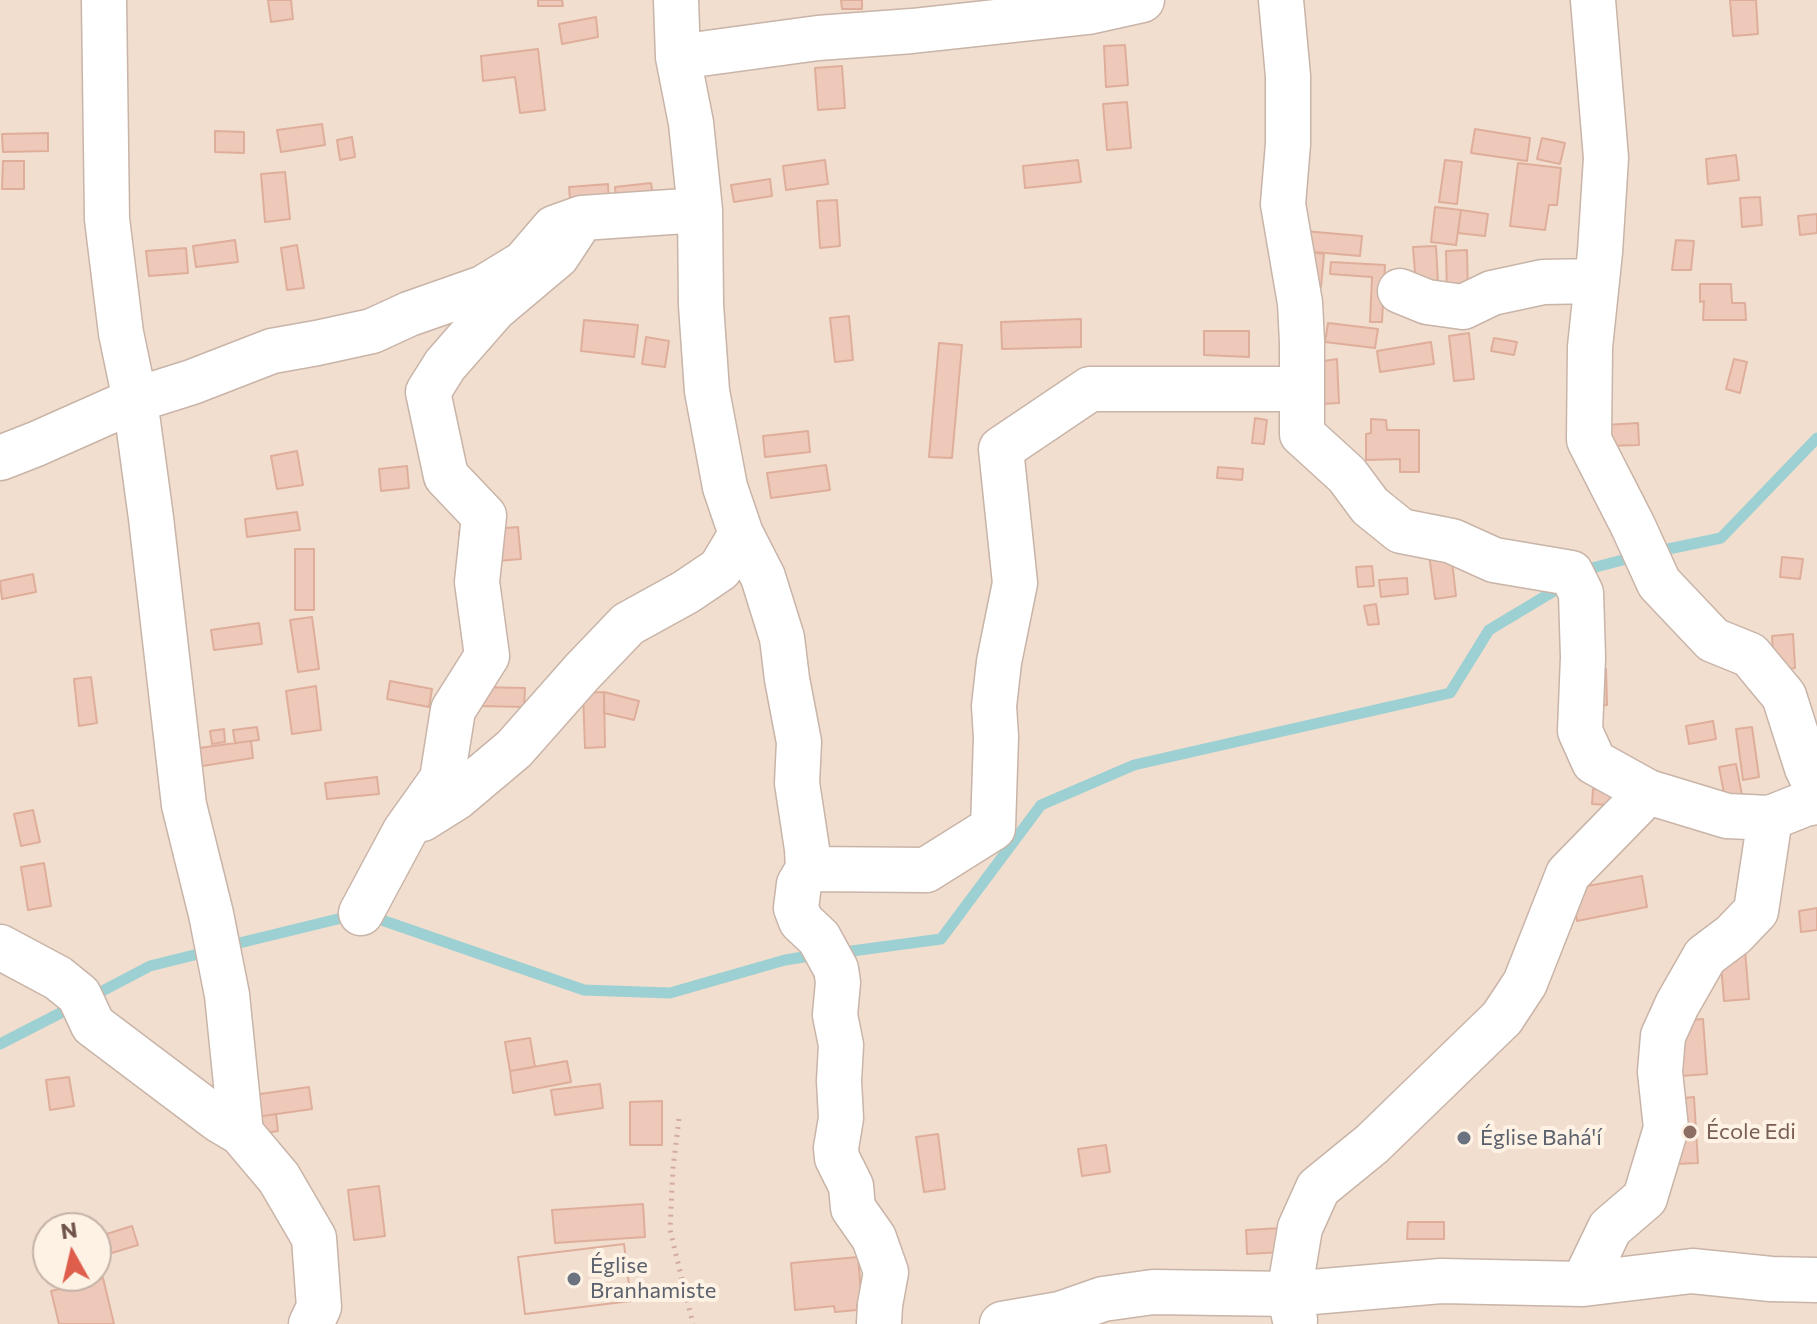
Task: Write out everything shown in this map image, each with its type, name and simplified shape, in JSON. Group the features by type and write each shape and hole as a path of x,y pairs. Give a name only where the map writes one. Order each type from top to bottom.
{"street":[{"path":"104,0 107,219 121,333 135,400 151,518 184,805 227,995 241,1133"},
{"path":"676,0 678,57 691,123 700,210 701,305 707,391 725,487 741,534 763,577 782,638 799,742 797,783 807,849 808,869 799,884 796,908 801,921 819,938 836,969 835,1015 841,1045 841,1118 837,1158 851,1186 853,1208 874,1238 886,1272 879,1324"},
{"path":"678,57 818,38 1088,12 1142,0"},
{"path":"1281,0 1288,76 1288,144 1283,204 1300,303 1302,434 1347,475 1370,506 1401,531 1452,541 1494,560 1571,573 1581,593 1583,657 1580,731 1594,762 1648,792 1727,816 1770,818 1817,802"},
{"path":"1593,0 1606,158 1590,347 1589,440 1659,583 1713,640 1750,655 1784,696 1807,768 1817,788"},
{"path":"0,458 135,400 272,351 372,331 409,314 483,288 524,263 554,228 582,218 700,210"},
{"path":"361,913 405,831 442,779 453,710 487,656 477,582 484,516 446,476 428,392 445,365 494,309 557,256 582,218"},
{"path":"1400,291 1427,302 1463,307 1492,293 1543,282 1597,281"},
{"path":"808,869 926,870 993,828 994,706 999,662 1015,583 1001,449 1090,389 1302,389"},
{"path":"405,831 457,797 514,749 628,624 720,569 741,534"},
{"path":"1292,1309 1300,1228 1318,1188 1372,1144 1502,1018 1525,983 1568,874 1648,792"},
{"path":"1583,1284 1610,1228 1645,1198 1666,1128 1660,1072 1663,1036 1705,956 1733,935 1756,911 1770,818"},
{"path":"0,947 58,978 79,995 93,1025 219,1120 241,1133 279,1178 314,1238 319,1307 311,1324"},
{"path":"1002,1324 1060,1314 1103,1299 1153,1292 1292,1309 1441,1281 1583,1284 1692,1271 1817,1280"}],"path":[{"path":"679,1119 670,1230 693,1324"}],"shaded area":[{"path":"0,0 1817,0 1817,1324 0,1324"}],"building":[{"path":"268,0 291,0 293,19 271,22"},
{"path":"538,0 562,0 563,6 538,6"},
{"path":"841,0 862,0 862,9 842,9"},
{"path":"1730,0 1756,0 1758,34 1733,36"},
{"path":"596,17 598,37 562,44 559,24"},
{"path":"1125,45 1128,85 1106,87 1104,46"},
{"path":"538,49 545,110 520,113 515,77 483,81 481,56"},
{"path":"842,66 845,108 818,110 815,68"},
{"path":"1127,102 1131,148 1107,150 1103,104"},
{"path":"322,124 325,145 281,152 277,130"},
{"path":"1475,129 1530,138 1527,161 1471,153"},
{"path":"215,131 244,132 244,153 215,152"},
{"path":"48,133 48,151 3,152 2,134"},
{"path":"352,137 355,157 340,160 337,140"},
{"path":"1542,138 1565,143 1560,164 1537,159"},
{"path":"1736,155 1739,180 1708,184 1706,159"},
{"path":"825,160 828,184 786,190 783,166"},
{"path":"1078,160 1081,182 1025,188 1023,166"},
{"path":"1445,160 1462,162 1457,204 1439,202"},
{"path":"3,161 24,161 24,189 2,189"},
{"path":"1518,163 1561,168 1557,205 1549,205 1545,230 1510,226"},
{"path":"285,172 290,219 265,222 261,174"},
{"path":"770,179 772,196 734,202 731,185"},
{"path":"651,183 654,204 617,208 615,187"},
{"path":"608,184 609,209 571,212 569,187"},
{"path":"1760,197 1762,225 1742,227 1740,198"},
{"path":"837,200 840,246 820,248 817,201"},
{"path":"1435,207 1461,210 1456,245 1431,242"},
{"path":"1461,210 1488,214 1485,236 1458,233"},
{"path":"1817,214 1817,233 1800,235 1798,216"},
{"path":"1304,231 1362,236 1360,256 1302,251"},
{"path":"235,240 238,262 196,267 193,246"},
{"path":"1676,240 1694,241 1691,270 1672,270"},
{"path":"297,245 304,288 287,290 281,248"},
{"path":"1436,246 1438,283 1416,285 1413,247"},
{"path":"186,248 188,273 149,276 146,251"},
{"path":"1467,250 1468,296 1447,296 1446,251"},
{"path":"1311,252 1324,254 1321,287 1308,286"},
{"path":"1331,262 1385,265 1382,322 1370,322 1372,277 1330,274"},
{"path":"1700,284 1731,284 1732,303 1745,303 1746,320 1703,320 1704,301 1700,302"},
{"path":"849,316 853,360 835,362 830,318"},
{"path":"1081,319 1081,347 1002,349 1001,322"},
{"path":"584,320 638,325 634,357 581,351"},
{"path":"1328,323 1378,329 1375,348 1325,342"},
{"path":"1204,331 1249,331 1249,357 1204,355"},
{"path":"1469,333 1474,379 1454,381 1449,336"},
{"path":"646,337 669,341 665,367 642,364"},
{"path":"1494,338 1517,342 1514,355 1491,351"},
{"path":"1431,342 1434,364 1380,372 1377,351"},
{"path":"939,343 962,345 952,458 929,457"},
{"path":"1337,359 1339,403 1319,404 1317,362"},
{"path":"1734,359 1747,362 1740,393 1726,389"},
{"path":"1255,418 1267,420 1264,444 1252,443"},
{"path":"1371,419 1386,420 1387,430 1419,430 1419,472 1400,472 1400,459 1366,460 1366,434 1371,433"},
{"path":"1638,423 1639,445 1607,446 1605,425"},
{"path":"808,431 810,452 765,457 763,436"},
{"path":"297,451 303,485 277,489 271,456"},
{"path":"826,465 830,490 771,498 767,473"},
{"path":"407,466 409,488 381,491 379,469"},
{"path":"1218,467 1243,469 1242,480 1217,478"},
{"path":"297,512 300,530 247,537 245,519"},
{"path":"518,527 521,559 463,564 459,532"},
{"path":"1450,544 1456,596 1435,599 1428,547"},
{"path":"295,549 314,549 314,610 295,610"},
{"path":"1782,557 1803,559 1800,579 1780,577"},
{"path":"1372,566 1374,586 1358,587 1356,567"},
{"path":"33,574 36,592 2,599 0,581"},
{"path":"1407,578 1408,594 1381,597 1379,580"},
{"path":"1376,604 1379,624 1368,625 1364,606"},
{"path":"312,617 319,669 298,672 290,620"},
{"path":"259,623 262,644 214,650 211,630"},
{"path":"1793,634 1795,668 1774,670 1772,636"},
{"path":"1590,669 1606,669 1607,705 1592,706"},
{"path":"91,677 97,723 79,726 74,679"},
{"path":"390,681 432,689 429,707 387,699"},
{"path":"316,686 321,730 292,734 286,691"},
{"path":"479,687 525,688 524,707 479,706"},
{"path":"604,692 639,701 634,720 604,713"},
{"path":"604,692 605,747 585,748 583,693"},
{"path":"1713,721 1716,739 1689,744 1686,726"},
{"path":"257,727 259,740 235,743 233,730"},
{"path":"1752,727 1759,777 1743,780 1736,729"},
{"path":"224,729 225,742 212,744 210,731"},
{"path":"251,741 253,758 202,766 199,748"},
{"path":"1736,764 1743,800 1726,804 1719,767"},
{"path":"377,777 379,794 327,799 325,783"},
{"path":"1593,789 1624,791 1623,806 1592,804"},
{"path":"33,810 40,842 21,846 14,814"},
{"path":"44,863 51,906 28,910 21,867"},
{"path":"1642,876 1647,907 1577,921 1571,889"},
{"path":"1817,908 1817,930 1801,932 1799,911"},
{"path":"1745,950 1749,999 1724,1001 1720,952"},
{"path":"1703,1019 1707,1074 1681,1076 1677,1021"},
{"path":"530,1038 535,1067 510,1071 505,1042"},
{"path":"567,1061 571,1082 513,1093 510,1071"},
{"path":"69,1077 74,1106 50,1110 46,1080"},
{"path":"600,1084 603,1108 555,1115 551,1090"},
{"path":"309,1087 312,1109 256,1117 253,1095"},
{"path":"1694,1097 1698,1163 1675,1164 1672,1099"},
{"path":"662,1101 662,1145 630,1145 630,1102"},
{"path":"276,1114 278,1131 259,1134 256,1117"},
{"path":"938,1134 945,1189 924,1192 916,1137"},
{"path":"1106,1145 1110,1172 1082,1176 1078,1149"},
{"path":"379,1186 385,1236 354,1240 348,1190"},
{"path":"643,1204 645,1237 555,1243 552,1210"},
{"path":"1408,1222 1444,1222 1444,1239 1407,1239"},
{"path":"132,1226 138,1245 112,1253 112,1232"},
{"path":"1282,1228 1283,1252 1247,1254 1246,1230"},
{"name":"Église Branhamiste","path":"624,1244 631,1301 525,1314 518,1257"},
{"name":"Église Branhamiste","path":"624,1244 631,1301 525,1314 518,1257"},
{"path":"858,1257 862,1304 857,1304 857,1310 835,1312 834,1306 795,1310 791,1263"},
{"path":"51,1292 106,1292 114,1324 59,1324"}],"waterway":[{"path":"1654,552 1721,538 1817,438"},
{"path":"1582,574 1592,568 1638,556"},
{"path":"837,953 941,939 1041,805 1134,765 1450,693 1489,630 1564,585"},
{"path":"227,946 354,915"},
{"path":"370,916 584,990 670,993 785,960 816,955"},
{"path":"89,998 150,966 210,951"},
{"path":"0,1044 74,1006"}],"place":[{"name":"École Edi","path":"1690,1132"},
{"name":"Église Bahá'í","path":"1464,1138"},
{"name":"Église Branhamiste","path":"574,1279"}]}
